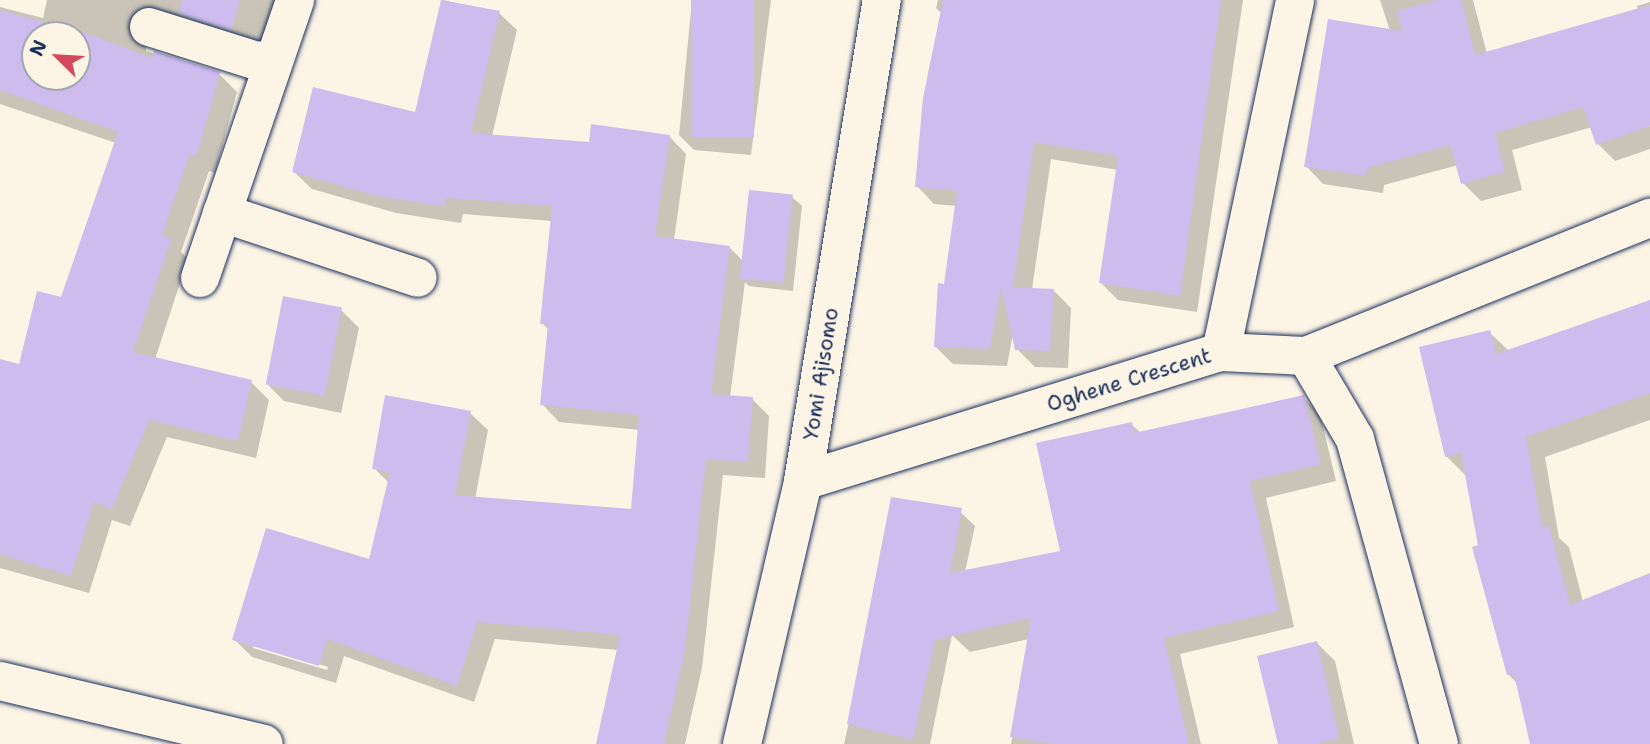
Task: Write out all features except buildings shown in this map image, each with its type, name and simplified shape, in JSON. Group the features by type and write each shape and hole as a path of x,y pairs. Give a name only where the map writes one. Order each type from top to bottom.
{"street":[{"path":"200,278 295,0"},
{"name":"Yomi Ajisomo","path":"742,744 803,481 883,0"},
{"path":"1221,352 1295,0"},
{"path":"149,27 257,61 274,58"},
{"path":"222,213 418,278"},
{"name":"Oghene Crescent","path":"803,481 1221,352 1306,356 1650,218"},
{"path":"1306,356 1355,439 1439,744"},
{"path":"0,681 264,744"}]}
